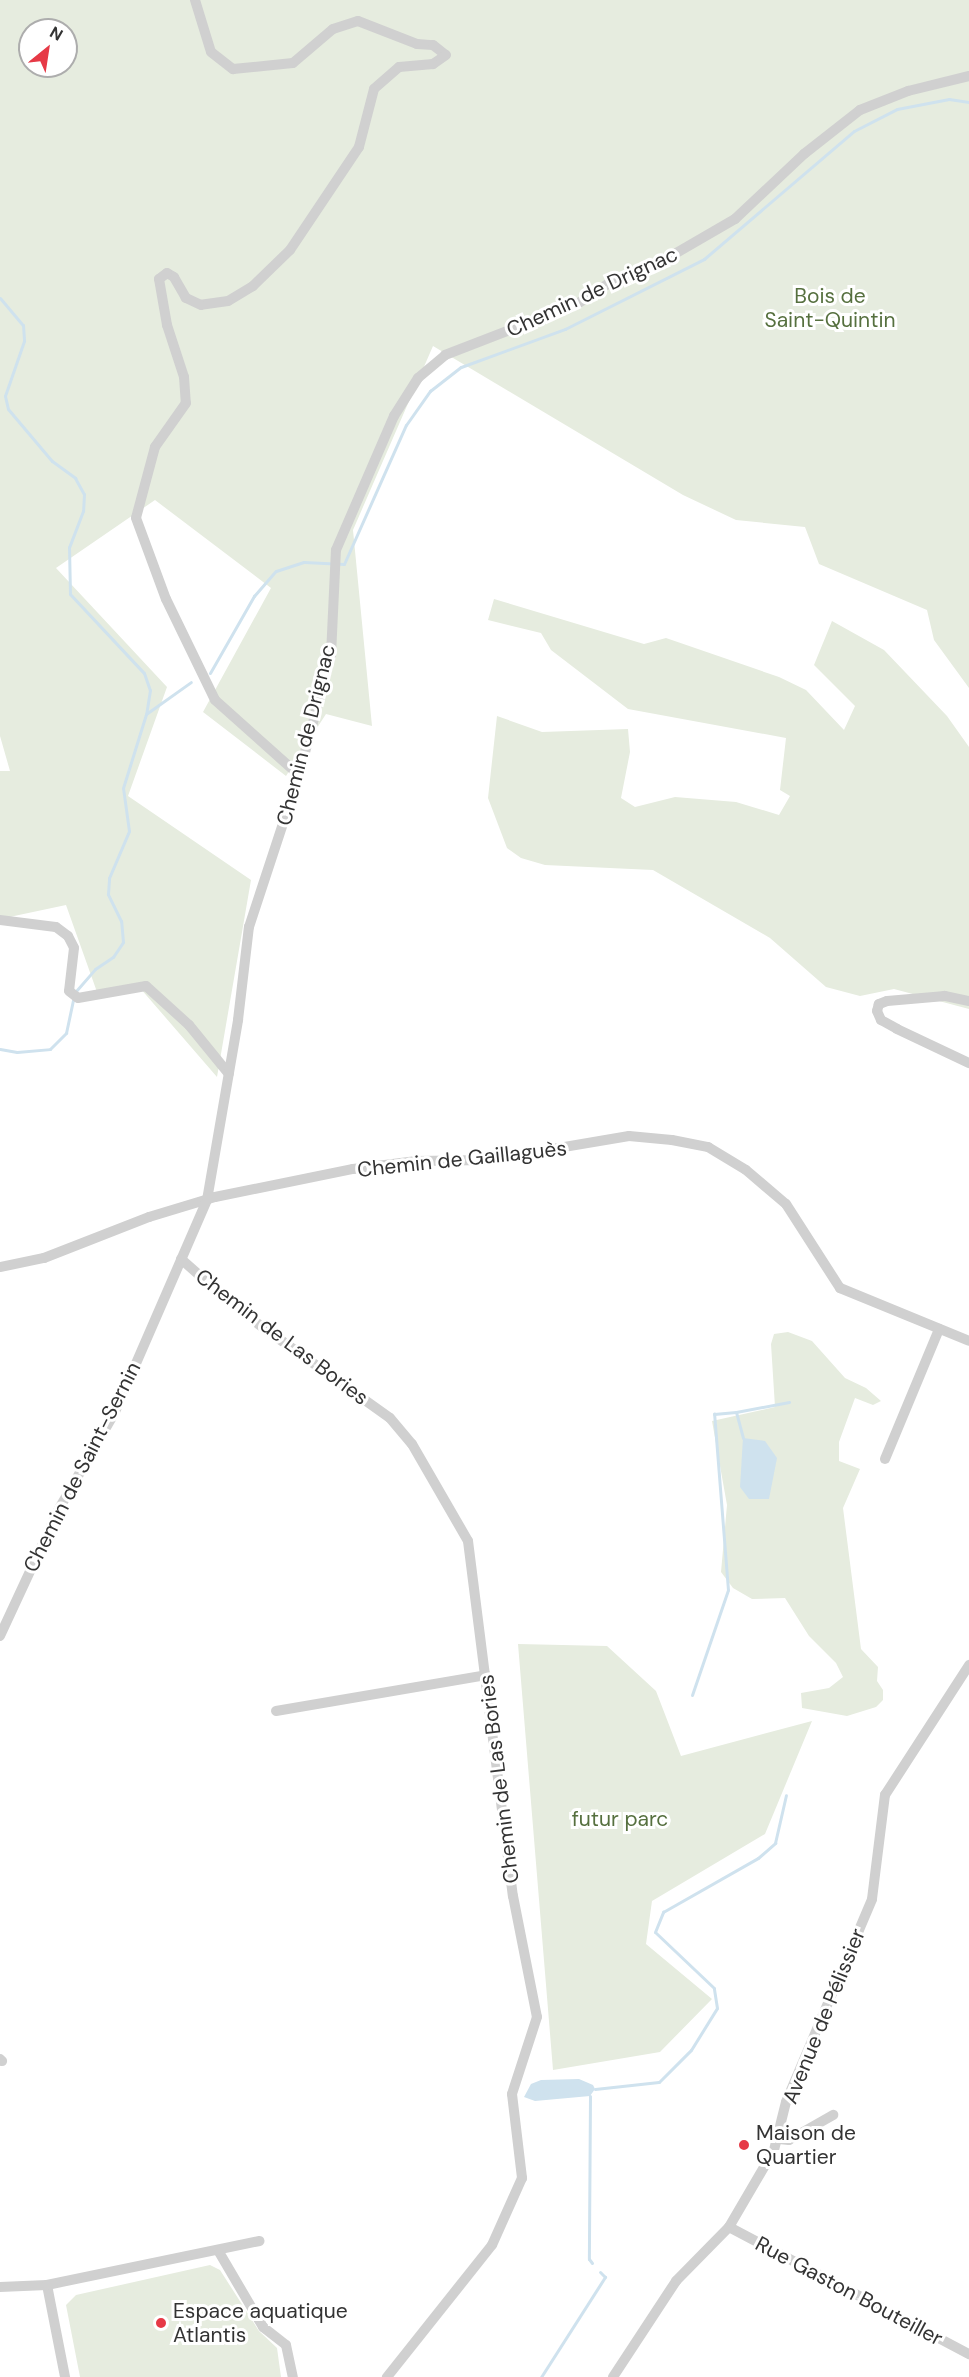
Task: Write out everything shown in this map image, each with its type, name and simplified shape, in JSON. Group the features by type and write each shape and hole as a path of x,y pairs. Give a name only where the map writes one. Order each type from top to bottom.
{"street":[{"path":"195,0 211,52 233,69 293,63 333,29 358,21 417,44 433,45 446,55 433,64 399,68 374,88 358,147 290,250 253,286 228,301 201,305 186,298 174,277 167,273 159,279 167,325 184,377 186,403 155,447 136,518 166,599 214,700 299,775"},
{"name":"Chemin de Drignac","path":"207,1200 229,1074 249,927 299,775 331,655 334,562 394,416 418,378 445,354 578,304 614,280 659,263 735,219 804,154 860,110 908,91 969,76"},
{"path":"0,920 56,927 68,936 74,948 69,991 78,998 146,986 189,1025 229,1074"},
{"path":"969,1001 945,996 887,1001 879,1004 877,1011 881,1020 969,1063"},
{"name":"Chemin de Gaillaguès","path":"0,1267 44,1258 149,1217 207,1200 353,1168 416,1161 487,1160 628,1137 672,1140 708,1147 746,1170 786,1204 840,1288 969,1341"},
{"name":"Chemin de Saint-Sernin","path":"0,1636 60,1507 114,1414 207,1200"},
{"name":"Chemin de Las Bories","path":"181,1259 240,1311 390,1418 412,1444 468,1541 513,1896 537,2017 513,2094 522,2178 492,2245 387,2377"},
{"path":"885,1459 939,1329"},
{"name":"Avenue de Pélissier","path":"613,2377 676,2281 729,2227 779,2139 786,2102 872,1899 885,1795 969,1665"},
{"path":"276,1711 486,1675"},
{"path":"779,2139 789,2140 833,2115"},
{"name":"Rue Gaston Bouteiller","path":"729,2227 969,2354"},
{"path":"0,2287 47,2285 219,2252 260,2241"},
{"path":"219,2252 263,2327 286,2345 293,2377"},
{"path":"47,2285 64,2377"}],"green space":[{"name":"Bois de Saint-Quintin","path":"0,0 969,0 969,688 934,640 927,610 819,564 805,527 736,520 683,495 433,346 353,530 372,726 326,714 286,776 203,712 271,588 155,500 56,568 167,687 128,796 251,880 217,1077 140,988 97,992 66,905 0,919 0,771 10,771 0,736"},
{"path":"494,599 644,644 666,638 779,677 806,690 844,730 855,706 814,665 832,621 884,650 947,716 969,747 969,1009 894,989 860,996 826,987 770,938 653,870 545,865 521,858 507,848 488,798 497,716 542,732 628,729 630,752 621,798 635,807 675,797 736,802 779,815 790,796 780,790 786,738 628,709 551,650 541,633 488,620"},
{"path":"788,1332 812,1341 845,1378 866,1388 881,1401 873,1405 855,1398 839,1442 839,1461 860,1469 843,1508 861,1649 878,1667 877,1681 883,1690 883,1700 876,1707 847,1716 802,1708 801,1693 829,1688 843,1677 836,1663 809,1636 785,1598 752,1599 733,1588 721,1572 727,1505 712,1421 775,1407 771,1344 774,1334"},
{"name":"futur parc","path":"518,1644 607,1646 656,1691 681,1756 812,1721 765,1834 652,1901 646,1944 712,1999 660,2052 553,2070"},
{"name":"Espace aquatique Atlantis","path":"210,2265 220,2270 259,2331 277,2348 281,2377 80,2377 66,2305 76,2295"}],"water":[{"path":"743,1438 765,1441 777,1458 769,1499 749,1499 740,1487"},
{"path":"579,2079 593,2085 595,2089 590,2096 535,2101 524,2097 531,2084 541,2080"}],"waterway":[{"path":"210,673 254,596 276,571 304,562 344,564 406,425 430,391 461,367 565,329 704,259 854,131 897,109 949,99 969,102"},
{"path":"0,298 23,325 24,341 5,396 8,409 52,461 75,478 84,494 83,511 69,547 70,594 144,673 150,690 146,714"},
{"path":"76,991 95,969 113,957 123,942 121,921 108,894 109,878 129,831 123,788 146,714 191,682"},
{"path":"0,1049 17,1052 50,1049 66,1033 73,999"},
{"path":"743,1438 736,1412 789,1402"},
{"path":"692,1695 728,1590 714,1414 736,1412"},
{"path":"595,2089 659,2082 691,2050 717,2008 714,1988 655,1932 663,1912 758,1858 775,1843 786,1795"},
{"path":"590,2096 589,2259 592,2263"},
{"path":"541,2377 605,2277 600,2272"}],"place":[{"name":"Maison de Quartier","path":"744,2145"},
{"name":"Espace aquatique Atlantis","path":"161,2323"}]}
